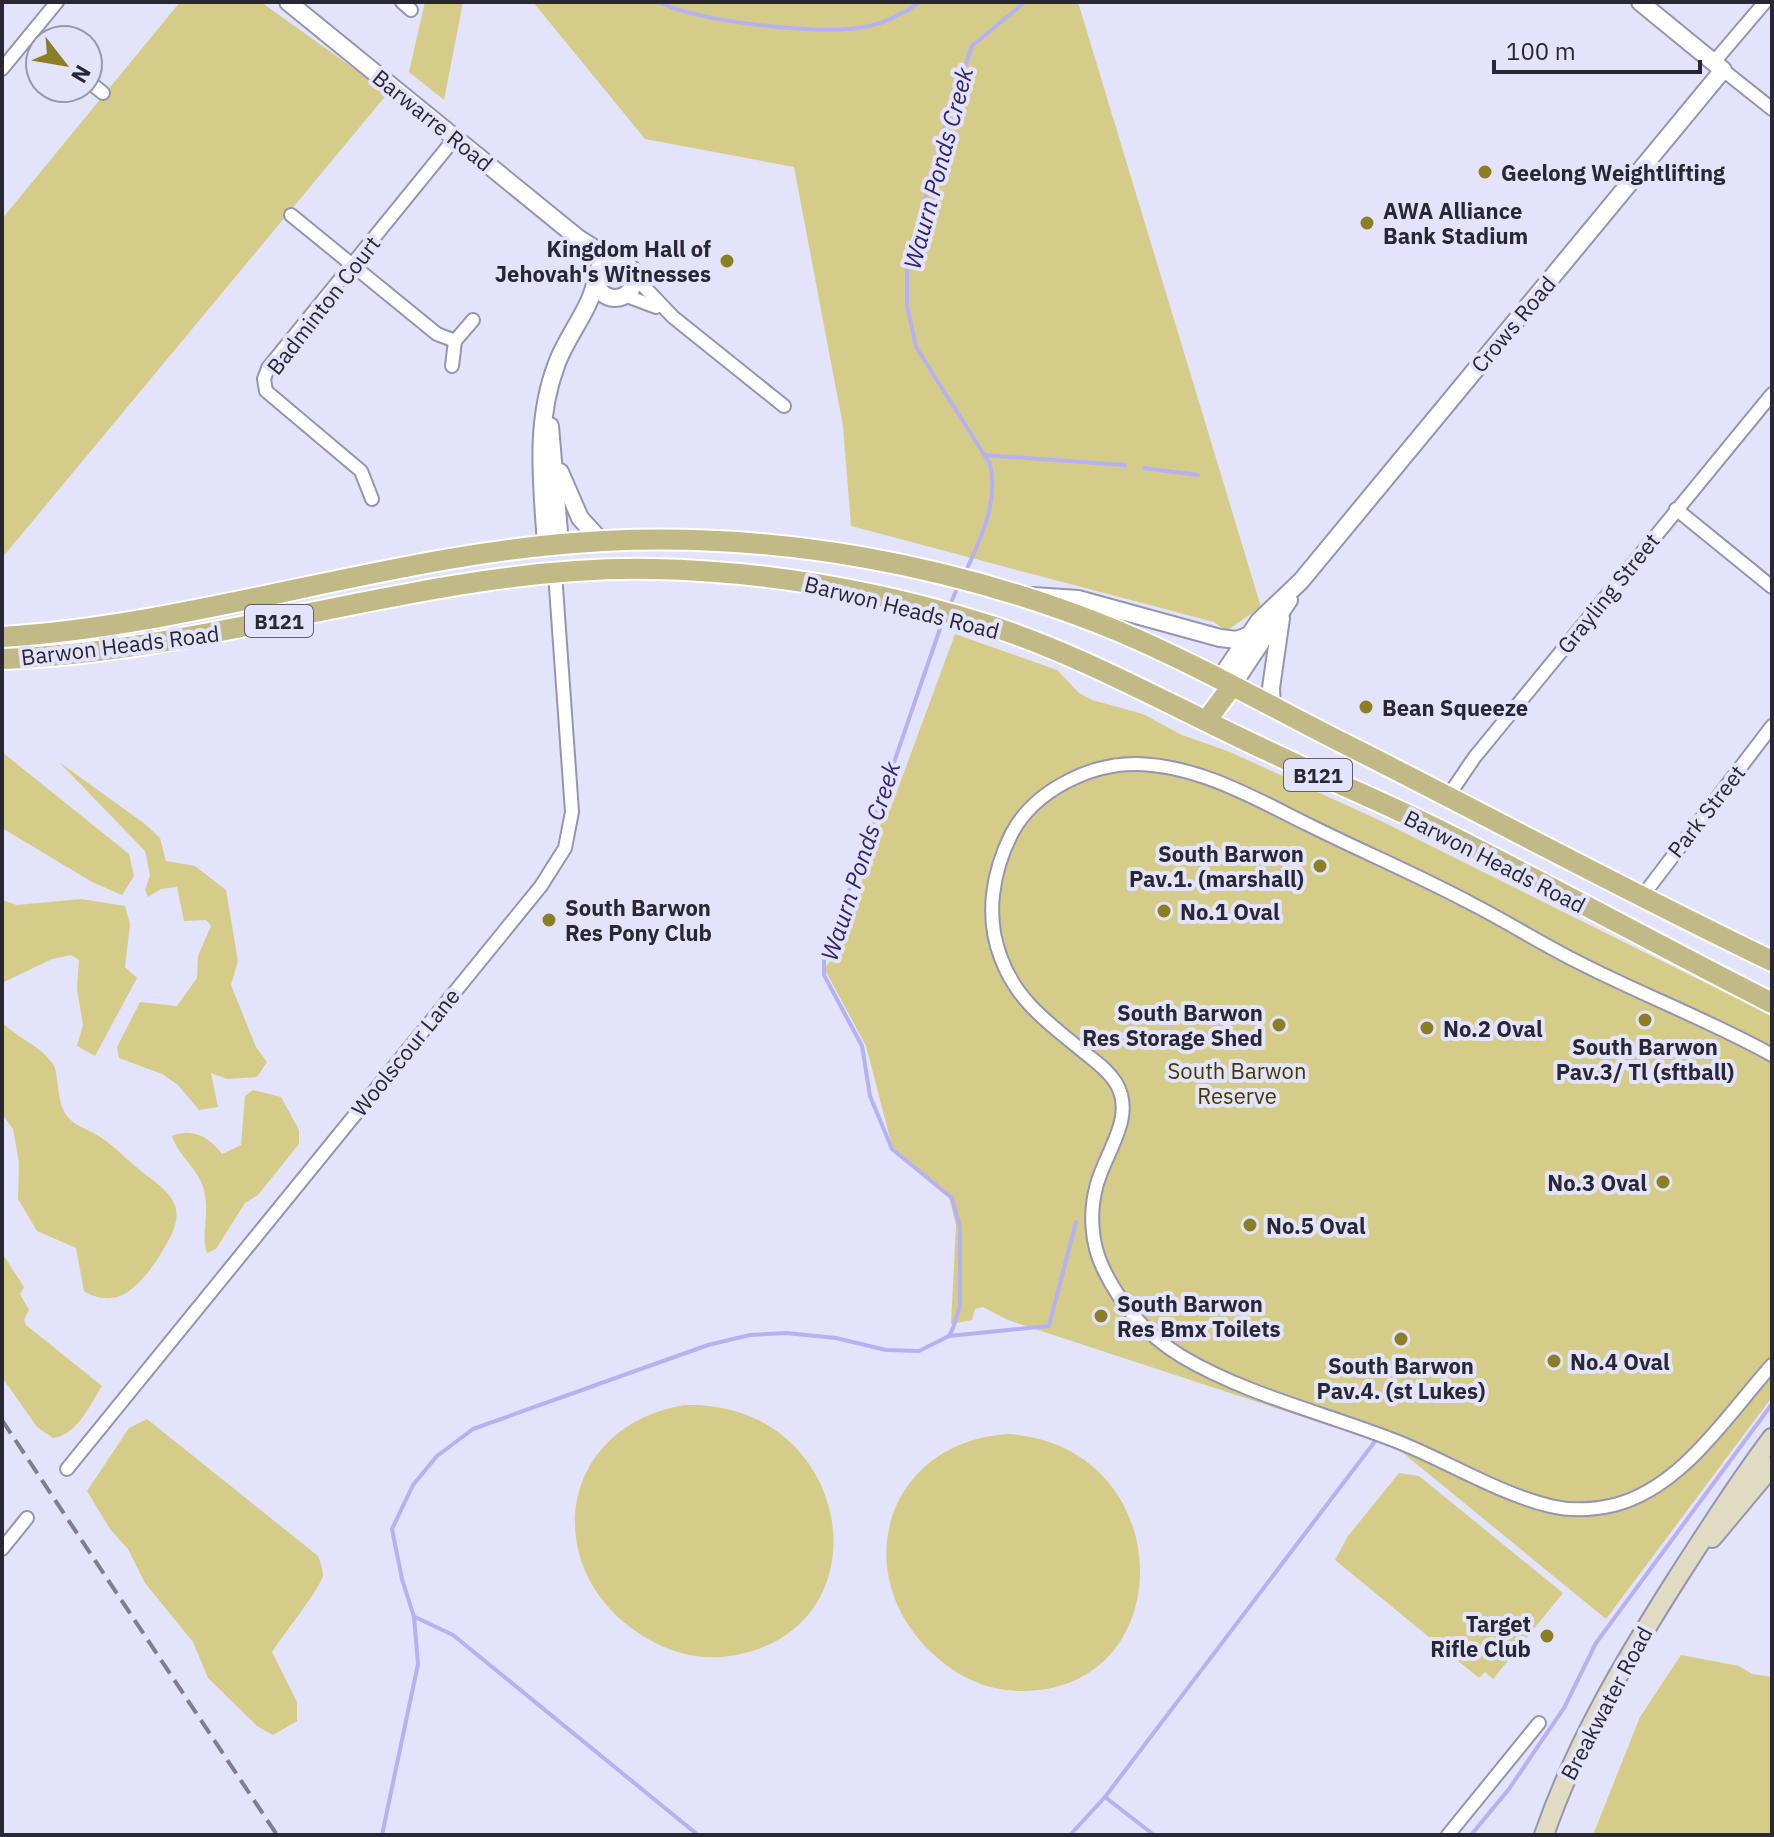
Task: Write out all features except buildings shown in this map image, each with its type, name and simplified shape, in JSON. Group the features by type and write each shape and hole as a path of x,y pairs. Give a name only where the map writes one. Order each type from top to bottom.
{"main road":[{"name":"Barwon Heads Road","path":"2,637 183,613 466,555 553,544 707,540 812,549 922,570 1019,597 1117,631 1449,795 1641,898 1772,961"},
{"path":"553,544 555,573"},
{"name":"Barwon Heads Road","path":"2,659 96,652 203,637 459,585 555,573 652,569 778,577 907,603 987,625 1206,721 1432,827 1772,1003"},
{"path":"1206,721 1226,683"},
{"name":"Breakwater Road","path":"1544,1835 1587,1731 1625,1659 1721,1506 1772,1438"},
{"name":"Breakwater Road","path":"1679,1576 1772,1466"}],"street":[{"path":"44,24 57,2"},
{"name":"Barwarre Road","path":"288,2 578,238 614,261"},
{"path":"1640,2 1772,109"},
{"path":"1719,66 1765,2"},
{"path":"2,69 24,48"},
{"name":"Crows Road","path":"1275,626 1303,579 1719,66"},
{"name":"Badminton Court","path":"372,499 361,471 266,391 264,379 268,368 455,138"},
{"path":"291,215 437,334 455,341"},
{"name":"Barwarre Road","path":"578,238 591,256 597,277"},
{"path":"553,544 540,436 550,384 565,345 590,301 603,265 614,261 627,265 673,317 784,406"},
{"path":"565,345 586,320 632,286 633,275"},
{"path":"597,277 599,290 646,301 673,317"},
{"path":"452,366 455,341 473,320"},
{"path":"550,384 553,544"},
{"name":"Grayling Street","path":"1449,795 1474,758 1772,394"},
{"path":"551,443 577,513 601,541"},
{"path":"1676,509 1772,587"},
{"name":"Woolscour Lane","path":"67,1469 541,886 565,848 572,794 555,573"},
{"name":"Crows Road","path":"1226,683 1247,636 1303,579"},
{"path":"1019,597 1067,597 1216,638 1233,640 1247,636"},
{"path":"1226,683 1275,626"},
{"path":"1272,706 1275,626"},
{"name":"Park Street","path":"1641,898 1772,726"},
{"path":"1772,1055 1624,986 1474,905 1249,795 1182,770 1138,764 1098,767 1047,795 1022,816 1009,840 994,888 993,933 1019,995 1044,1021 1105,1069 1118,1086 1123,1107 1119,1131 1096,1184 1094,1244 1124,1305 1150,1333 1179,1355 1218,1375 1403,1444 1520,1496 1575,1510 1622,1503 1663,1483 1772,1365"},
{"path":"2,1549 27,1518"},
{"path":"1448,1835 1539,1723"}],"green space":[{"path":"180,2 261,2 388,93 2,558 2,219 96,104 104,104 104,95"},
{"path":"425,2 463,2 444,100 409,72"},
{"path":"533,2 1078,2 1261,607 1226,631 1214,622 851,526 843,426 794,167 645,139"},
{"name":"South Barwon Reserve","path":"955,634 1057,670 1079,693 1092,700 1143,714 1182,735 1230,752 1381,821 1772,1016 1772,1397 1606,1619 1397,1448 1008,1320 983,1307 975,1309 972,1320 951,1324 956,1225 949,1197 892,1146 866,1046 824,968 840,951 878,829 893,802"},
{"path":"2,752 129,854 134,876 122,895 92,882 2,828"},
{"path":"59,762 145,824 160,838 166,861 195,866 226,890 238,961 231,985 256,1047 267,1062 257,1077 227,1079 211,1073 218,1107 199,1110 178,1085 162,1074 119,1058 117,1047 140,1002 177,1006 197,978 198,956 211,926 206,920 184,921 177,887 161,889 148,897 145,890 150,875 145,851"},
{"path":"81,899 125,906 130,924 125,967 137,978 95,1056 77,1046 83,1025 77,989 79,960 71,955 52,959 2,983 2,900 17,905"},
{"path":"2,1022 53,1064 61,1104 70,1120 102,1138 171,1197 176,1216 174,1228 146,1275 124,1294 106,1298 84,1291 76,1248 37,1231 18,1199 19,1163 13,1129 2,1114"},
{"path":"253,1090 281,1097 299,1130 299,1144 258,1195 245,1203 216,1249 207,1253 205,1193 172,1136 187,1133 200,1136 222,1154 241,1145 245,1096"},
{"path":"2,1253 24,1287 20,1294 29,1310 24,1320 26,1325 102,1386 82,1418 62,1436 53,1438 37,1427 2,1377"},
{"path":"685,1405 742,1413 786,1438 816,1474 831,1517 832,1562 817,1603 785,1636 736,1655 691,1655 648,1639 612,1611 589,1578 577,1542 576,1506 587,1471 609,1441 642,1418"},
{"path":"147,1419 318,1556 323,1573 321,1581 272,1652 297,1702 297,1721 273,1735 257,1726 208,1678 193,1642 145,1583 128,1549 110,1529 87,1491 129,1428"},
{"path":"1009,1434 1066,1449 1106,1480 1131,1521 1140,1568 1133,1614 1111,1654 1073,1681 1019,1691 994,1688 972,1680 932,1653 906,1621 891,1586 886,1550 892,1516 908,1485 933,1460 967,1442"},
{"path":"1399,1473 1419,1476 1563,1593 1493,1679 1485,1672 1479,1678 1335,1560 1348,1536"},
{"path":"1681,1655 1739,1666 1752,1674 1772,1677 1772,1835 1593,1835 1640,1717"}],"waterway":[{"name":"Waurn Ponds Creek","path":"659,2 728,21 814,29 867,27 920,2"},
{"name":"Waurn Ponds Creek","path":"965,573 990,506 990,464 916,347 907,306 907,268 943,132 972,46 1025,2"},
{"path":"984,455 1125,465"},
{"path":"1144,468 1198,475"},
{"name":"Waurn Ponds Creek","path":"950,605 959,584"},
{"name":"Waurn Ponds Creek","path":"382,1835 418,1664 414,1617 402,1579 392,1529 413,1485 437,1456 473,1429 708,1345 750,1335 786,1333 836,1338 886,1350 919,1351 949,1336 953,1328 960,1306 960,1227 952,1198 892,1149 870,1096 862,1046 824,975 824,955 857,870 944,617"},
{"path":"949,1336 1049,1326 1076,1222"},
{"path":"1471,1835 1509,1789 1564,1708 1596,1643 1772,1404"},
{"path":"1105,1797 1376,1440"},
{"path":"415,1617 453,1635 698,1835"},
{"path":"1070,1835 1105,1797 1154,1835"}],"railway":[{"path":"2,1420 277,1835"}],"place":[{"name":"Geelong Weightlifting","path":"1485,172"},
{"name":"AWA Alliance Bank Stadium","path":"1367,223"},
{"name":"Kingdom Hall of Jehovah's Witnesses","path":"727,261"},
{"name":"Bean Squeeze","path":"1366,707"},
{"name":"South Barwon Pav.1. (marshall)","path":"1320,866"},
{"name":"No.1 Oval","path":"1164,911"},
{"name":"South Barwon Res Pony Club","path":"549,920"},
{"name":"South Barwon Pav.3/ Tl (sftball)","path":"1645,1020"},
{"name":"South Barwon Res Storage Shed","path":"1279,1025"},
{"name":"No.2 Oval","path":"1427,1028"},
{"name":"No.3 Oval","path":"1663,1182"},
{"name":"No.5 Oval","path":"1250,1225"},
{"name":"South Barwon Res Bmx Toilets","path":"1101,1316"},
{"name":"South Barwon Pav.4. (st Lukes)","path":"1401,1339"},
{"name":"No.4 Oval","path":"1554,1361"},
{"name":"Target Rifle Club","path":"1547,1636"}]}
